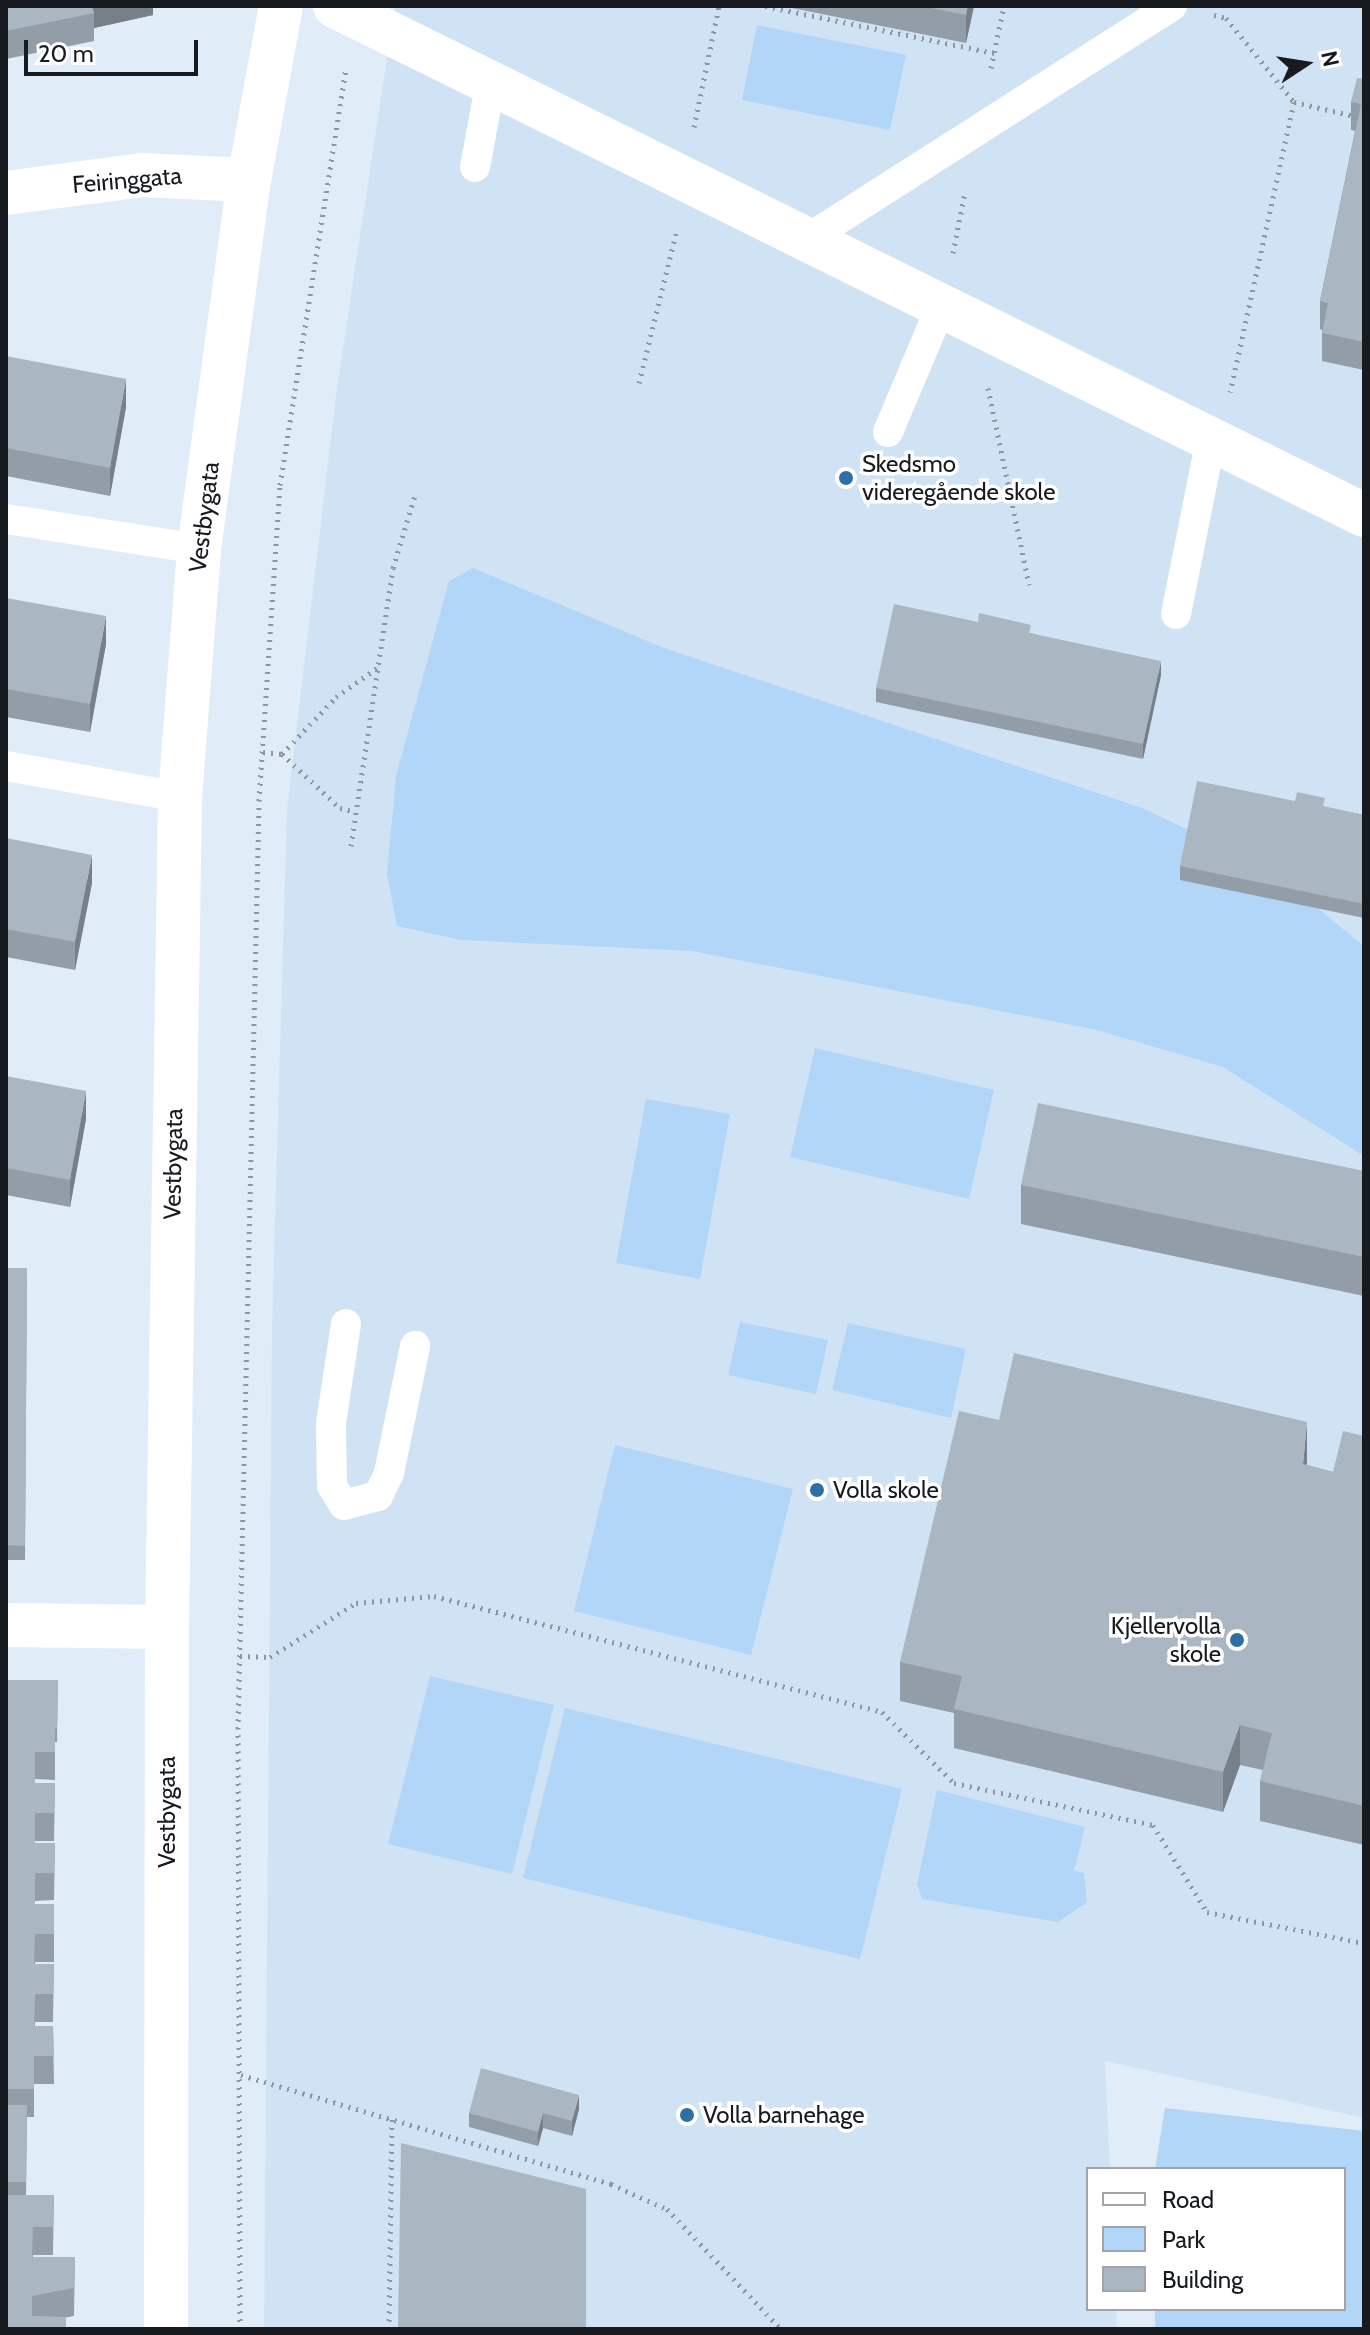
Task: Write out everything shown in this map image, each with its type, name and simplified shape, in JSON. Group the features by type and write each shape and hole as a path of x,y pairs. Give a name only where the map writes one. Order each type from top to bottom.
{"street":[{"name":"Vestbygata","path":"166,2329 167,1627 180,797 199,549 249,180 281,6"},
{"path":"335,6 1364,515"},
{"name":"Feiringgata","path":"6,193 142,175 249,180"},
{"path":"6,1625 167,1627"}],"lane":[{"path":"809,238 1172,6"},
{"path":"475,167 491,81"},
{"path":"888,432 958,313"},
{"path":"1176,614 1215,440"},
{"path":"6,519 199,549"},
{"path":"6,766 180,797"},
{"path":"346,1324 331,1423 332,1486 344,1505 378,1496 389,1473 415,1346"}],"path":[{"path":"639,383 686,177 719,6"},
{"path":"765,6 994,53"},
{"path":"1202,12 1226,18 1294,102 1354,116"},
{"path":"240,2329 240,1656 263,752 280,485 347,63"},
{"path":"1215,440 1294,102"},
{"path":"958,313 1029,585"},
{"path":"351,846 393,568 416,492"},
{"path":"282,754 336,697 378,668"},
{"path":"263,752 282,754 340,808 356,812"},
{"path":"240,1656 270,1657 356,1603 434,1596 882,1712 954,1783 1153,1825 1207,1912 1364,1943"},
{"path":"241,2075 611,2184 667,2209 781,2329"},
{"path":"389,2329 392,2119"}],"shaded area":[{"path":"395,6 1364,6 1364,2118 1105,2061 1110,2167 1086,2167 1086,2311 1116,2311 1117,2329 264,2329 272,1324 287,809 337,387"}],"green space":[{"path":"757,25 906,55 890,130 742,100"},
{"path":"473,568 664,648 1142,808 1266,866 1364,946 1364,1156 1223,1067 1093,1029 692,951 461,940 397,926 387,874 396,776 449,581"},
{"path":"815,1048 994,1090 969,1199 790,1157"},
{"path":"646,1099 730,1114 700,1279 616,1263"},
{"path":"740,1322 828,1340 816,1394 728,1375"},
{"path":"848,1323 966,1349 951,1418 832,1390"},
{"path":"615,1445 793,1489 751,1655 574,1611"},
{"path":"430,1676 554,1705 512,1874 388,1844"},
{"path":"565,1708 902,1789 860,1959 523,1878"},
{"path":"937,1790 1085,1827 1074,1871 1084,1873 1087,1902 1058,1922 922,1899 917,1884"},
{"path":"1165,2108 1364,2131 1364,2329 1155,2329 1155,2311 1346,2311 1346,2167 1155,2167"}],"building":[{"path":"6,6 92,6 94,13 6,31"},
{"path":"922,6 968,6 966,15"},
{"path":"1357,78 1364,79 1364,342 1322,333 1328,303 1320,301 1361,104 1351,102"},
{"path":"6,356 126,379 110,468 6,448"},
{"path":"6,598 106,616 90,704 6,689"},
{"path":"894,604 978,622 979,613 1031,625 1029,633 1161,661 1143,744 876,688"},
{"path":"1197,781 1295,801 1297,792 1325,798 1323,806 1364,815 1364,904 1180,866"},
{"path":"6,838 92,855 75,942 6,929"},
{"path":"6,1076 86,1091 70,1180 6,1168"},
{"path":"1038,1103 1364,1171 1364,1257 1021,1185"},
{"path":"6,1268 27,1268 25,1546 6,1545"},
{"path":"1014,1353 1307,1422 1303,1464 1333,1472 1343,1431 1364,1436 1364,1806 1260,1781 1272,1733 1240,1725 1223,1772 954,1709 962,1676 900,1662 959,1411 999,1420"},
{"path":"6,1680 58,1680 57,1728 55,1722 6,1722"},
{"path":"6,1722 55,1722 55,1752 35,1752 35,1783 55,1783 54,1813 35,1813 35,1843 55,1843 54,1873 35,1873 35,1904 54,1904 54,1934 35,1934 34,1964 54,1964 53,1994 35,1994 34,2026 53,2026 54,2056 34,2056 34,2089 6,2089"},
{"path":"481,2068 579,2095 572,2121 543,2113 538,2132 469,2113"},
{"path":"6,2105 27,2105 26,2182 6,2182"},
{"path":"401,2143 586,2189 586,2329 398,2329"},
{"path":"6,2195 54,2195 53,2227 33,2227 32,2257 75,2257 74,2288 32,2296 32,2316 66,2317 66,2329 6,2329"}],"place":[{"name":"Skedsmo videregående skole","path":"846,478"},
{"name":"Volla skole","path":"817,1490"},
{"name":"Kjellervolla skole","path":"1237,1640"},
{"name":"Volla barnehage","path":"687,2115"}]}
